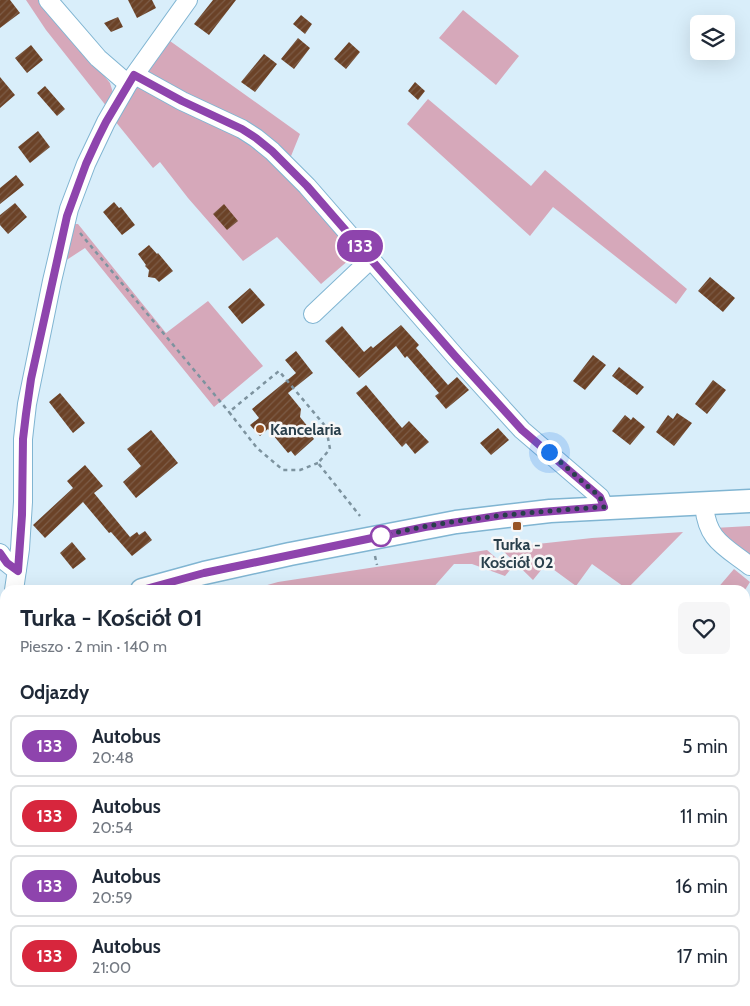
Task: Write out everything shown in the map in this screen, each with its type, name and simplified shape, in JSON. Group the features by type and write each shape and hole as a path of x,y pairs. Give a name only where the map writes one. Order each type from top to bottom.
{"main road":[{"path":"160,585 210,571 432,526 523,513 604,507 750,501"}],"street":[{"path":"48,0 98,58 132,79 242,129 256,138 307,186 522,430 600,497 604,507"},
{"path":"15,585 23,510 23,439 26,411 33,370 67,216 93,148 106,122 132,79 188,0"},
{"path":"313,314 371,259"},
{"path":"704,503 704,517 712,535 718,542 750,566"},
{"path":"0,553 7,563 18,571"}],"path":[{"path":"67,216 257,448 282,470 300,470 318,463 330,450 326,427 280,371 229,412"},
{"path":"318,463 360,516"},
{"path":"376,560 377,565"}],"green space":[{"path":"26,0 42,0 110,83 114,96 107,107 46,30"},
{"path":"463,10 519,56 496,85 439,38"},
{"path":"170,41 300,134 289,161 145,74"},
{"path":"136,84 239,133 295,182 354,247 350,259 321,284 277,237 243,261 188,198 160,162 153,168 115,121"},
{"path":"428,99 531,186 545,170 687,289 676,304 553,207 530,236 407,124"},
{"path":"71,224 78,224 166,333 208,301 263,366 214,407 85,248 65,261"},
{"path":"750,526 750,560 714,528"},
{"path":"683,532 631,585 621,585 592,564 577,585 546,564 533,580 500,548 592,538"},
{"path":"487,550 510,570 505,576 472,564 454,564 435,585 268,585"},
{"path":"734,569 750,582 748,585 720,585"}],"building":[{"path":"0,0 10,0 20,13 0,28"},
{"path":"128,0 152,0 156,8 137,18"},
{"path":"213,0 236,0 209,35 194,24"},
{"path":"301,15 312,24 305,34 293,24"},
{"path":"118,17 123,27 111,32 104,23"},
{"path":"298,38 310,48 294,69 281,59"},
{"path":"349,42 360,52 346,69 334,59"},
{"path":"31,45 43,60 27,73 15,58"},
{"path":"264,54 277,64 255,92 241,82"},
{"path":"0,77 15,95 0,108"},
{"path":"415,82 425,91 418,100 408,91"},
{"path":"45,86 65,109 57,116 37,93"},
{"path":"38,131 50,147 30,163 18,147"},
{"path":"16,175 24,185 0,204 0,188"},
{"path":"114,202 119,208 121,207 135,225 122,235 103,212"},
{"path":"15,203 27,217 8,234 0,225 0,215"},
{"path":"224,204 238,221 227,230 213,214"},
{"path":"149,245 173,271 159,282 155,278 148,277 149,270 138,254"},
{"path":"710,277 735,298 723,312 698,291"},
{"path":"250,288 265,305 242,324 228,307"},
{"path":"401,325 419,345 416,348 448,385 457,377 469,390 446,409 435,396 439,393 396,346 359,378 325,341 342,326 364,352 371,346 373,348"},
{"path":"296,351 313,373 288,393 301,409 300,417 313,433 311,435 314,439 295,456 291,451 288,453 268,429 260,436 250,425 259,418 252,409 296,373 285,360"},
{"path":"593,355 606,365 585,390 573,381"},
{"path":"619,367 644,387 637,395 612,376"},
{"path":"713,380 726,390 707,414 695,404"},
{"path":"366,385 402,428 409,421 429,442 415,454 406,443 402,447 356,393"},
{"path":"60,393 85,423 73,433 49,402"},
{"path":"677,413 692,423 674,446 656,432 668,415 673,419"},
{"path":"625,415 631,420 633,417 645,427 630,445 612,431"},
{"path":"498,428 509,440 491,455 480,443"},
{"path":"151,430 178,463 136,498 123,482 141,466 127,449"},
{"path":"85,465 103,486 94,493 130,537 137,532 139,535 145,531 152,540 132,556 111,532 109,533 83,502 45,538 33,525 73,488 67,481"},
{"path":"72,542 86,559 73,569 60,553"}],"bus line":[{"name":"133","path":"0,553 7,563 18,571 23,502 24,425 31,379 69,209 86,164 106,122 134,75 182,101 242,129 272,151 356,240 455,356 522,430 600,497 604,507 504,515 425,527 326,546 159,585"}],"place":[{"name":"Kancelaria","path":"260,429"},
{"name":"Turka - Kościół 02","path":"517,526"}],"route":[{"path":"381,536 476,519 523,513 604,507 600,497 549,452"}]}
